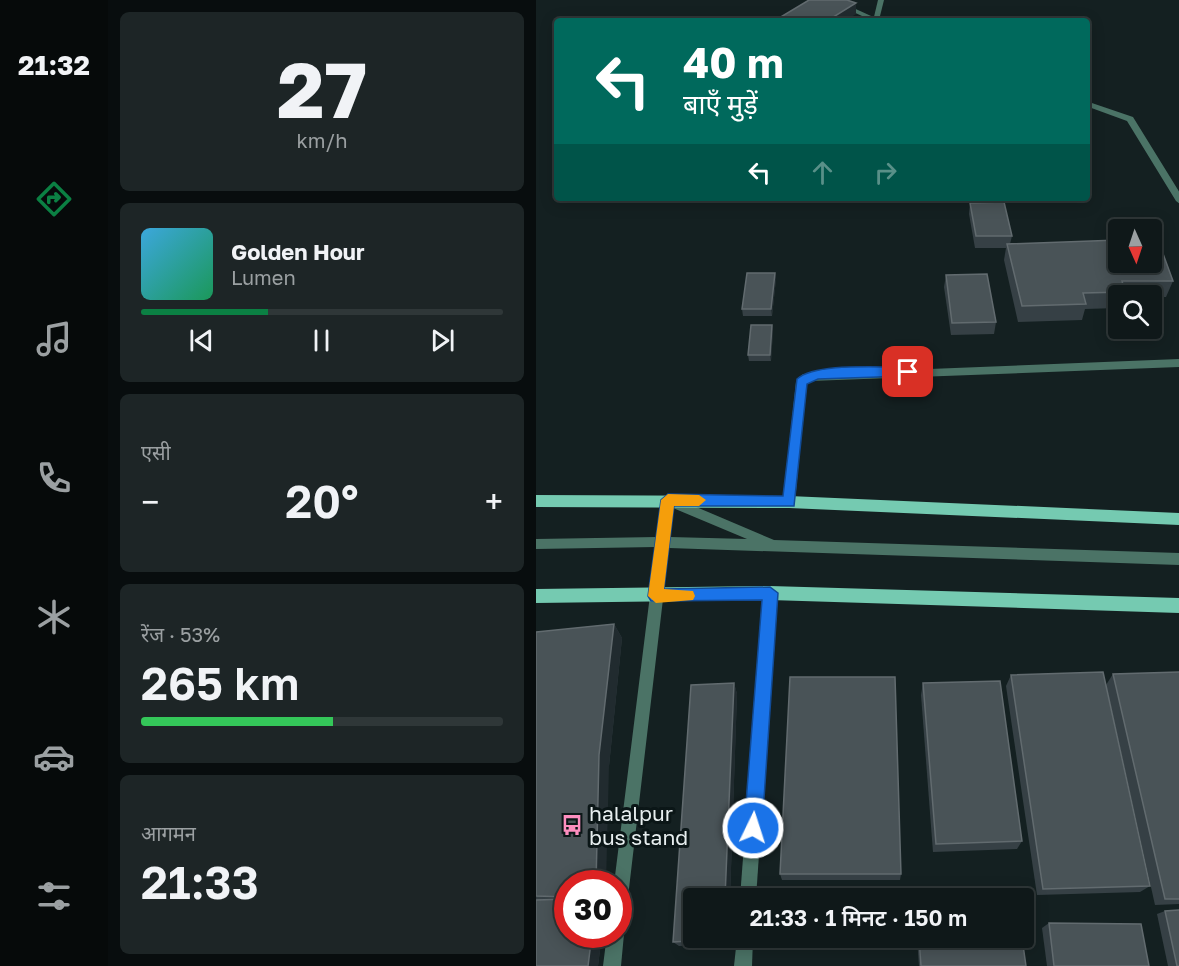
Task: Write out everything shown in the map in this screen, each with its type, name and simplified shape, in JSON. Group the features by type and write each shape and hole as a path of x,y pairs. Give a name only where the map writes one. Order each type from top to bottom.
{"main road":[{"path":"536,501 789,502 1180,519"},
{"path":"536,596 770,593 1180,606"}],"street":[{"path":"830,0 873,18"},
{"path":"878,18 881,0"},
{"path":"1090,105 1130,120 1180,201"},
{"path":"789,502 801,382 807,377 818,374 1180,363"},
{"path":"623,870 668,500 776,546"},
{"path":"536,544 662,542 1180,559"},
{"path":"749,888 770,593"},
{"path":"612,966 614,948"},
{"path":"743,966 744,948"}],"building":[{"path":"809,0 847,0 856,3 832,18 779,18"},
{"path":"1004,202 1012,236 976,236 970,203"},
{"path":"1108,240 1108,273 1162,273 1162,251 1173,281 1122,281 1123,285 1108,285 1108,292 1083,293 1086,304 1022,306 1007,244"},
{"path":"747,273 775,273 771,309 742,309"},
{"path":"987,274 996,322 952,323 946,275"},
{"path":"751,325 772,325 770,355 748,355"},
{"name":"halalpur bus stand","path":"614,624 599,755 596,870 554,870 554,897 536,896 536,632"},
{"path":"1103,672 1150,886 1043,889 1011,675"},
{"path":"1180,672 1180,899 1165,899 1113,674"},
{"path":"790,677 895,677 901,874 780,874"},
{"path":"1000,681 1022,841 936,844 923,683"},
{"path":"734,683 725,888 683,888 683,941 673,942 691,685"},
{"path":"554,899 554,948 590,948 588,966 536,966 536,900"},
{"path":"1180,910 1180,966 1177,966 1165,911"},
{"path":"1049,923 1141,924 1149,966 1054,966"},
{"path":"920,948 1023,948 1026,966 921,966"}],"slow traffic":[{"path":"688,596 656,596 668,500 699,500"}],"place":[{"name":"halalpur bus stand","path":"572,825"}],"route":[{"path":"753,828 770,593 656,596 668,500 789,502 801,382 807,377 818,374 908,372"}]}
